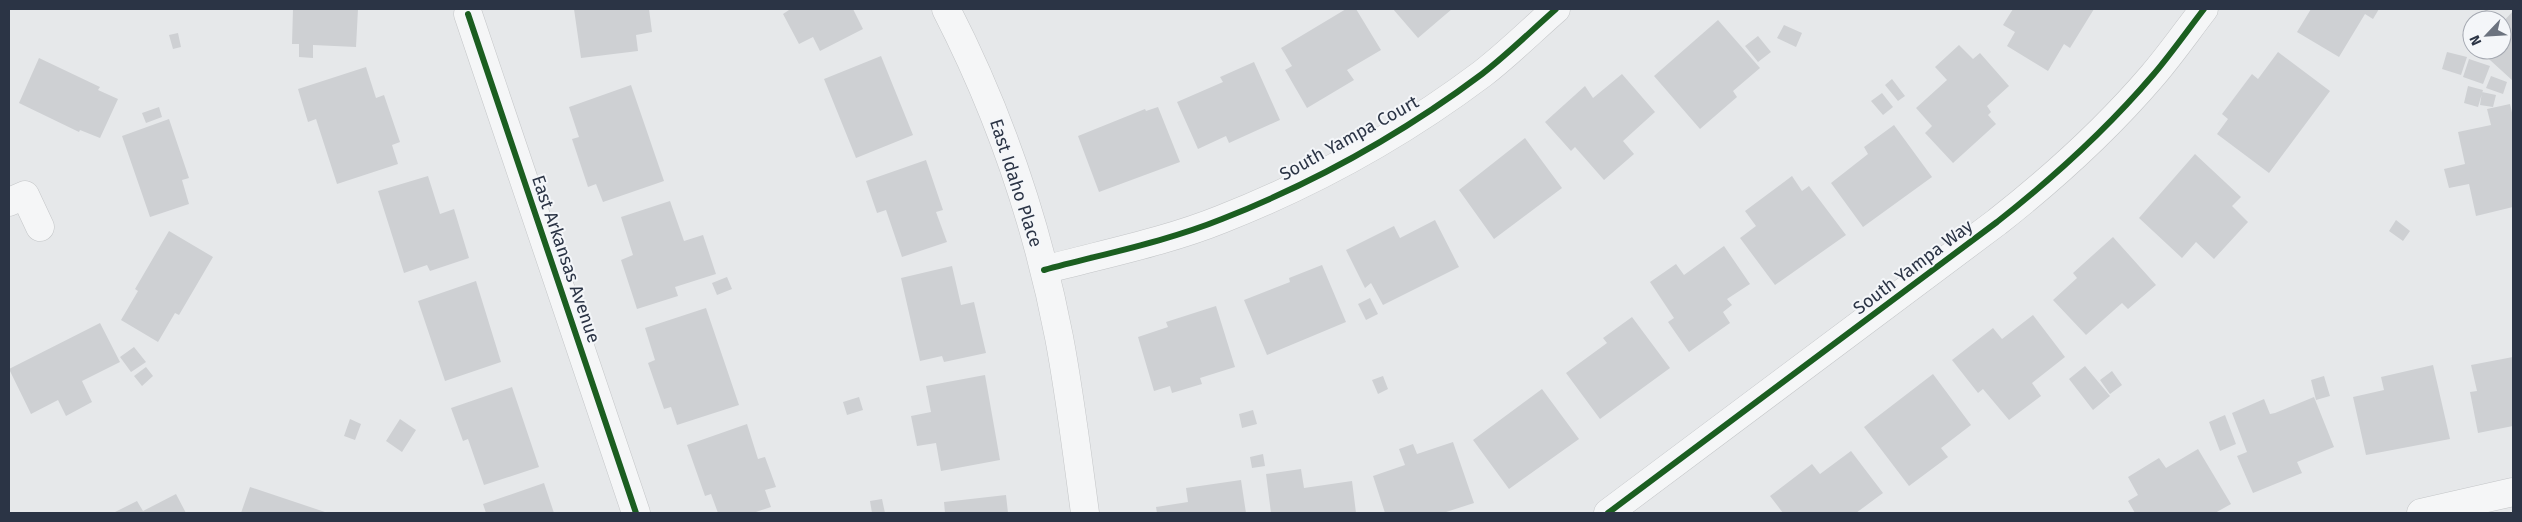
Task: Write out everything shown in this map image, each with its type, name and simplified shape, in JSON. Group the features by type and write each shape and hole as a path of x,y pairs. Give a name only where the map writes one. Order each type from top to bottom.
{"street":[{"name":"East Idaho Place","path":"946,9 994,113 1017,177 1044,270 1059,336 1085,513"},
{"name":"South Yampa Court","path":"1044,270 1173,236 1221,220 1313,180 1416,120 1484,73 1556,9"},
{"name":"South Yampa Way","path":"1608,513 1990,228 2039,189 2079,153 2152,75 2204,9"},
{"name":"East Arkansas Avenue","path":"468,14 636,513"},
{"path":"9,202 25,195 40,227"},
{"path":"2421,513 2513,492"}],"building":[{"path":"293,9 358,9 356,47 313,45 313,58 299,57 299,44 292,44"},
{"path":"574,9 649,9 652,32 636,35 638,51 581,58"},
{"path":"788,9 853,9 863,29 820,51 813,37 799,44 783,14"},
{"path":"1346,9 1356,9 1381,50 1347,70 1354,80 1307,108 1285,70 1292,66 1281,48"},
{"path":"1393,9 1452,9 1418,38"},
{"path":"2013,9 2094,9 2070,48 2064,44 2048,71 2007,46 2015,32 2003,25"},
{"path":"2311,9 2379,9 2373,19 2365,14 2339,57 2297,32"},
{"path":"2512,12 2513,81 2490,60 2512,60"},
{"path":"1718,20 1760,68 1733,91 1737,97 1700,129 1654,76"},
{"path":"1784,25 1802,33 1796,47 1777,38"},
{"path":"178,33 181,47 173,49 169,35"},
{"path":"1758,36 1771,52 1758,62 1745,46"},
{"path":"1959,45 1973,59 1980,53 2009,86 1987,106 1991,112 1988,115 1996,124 1953,163 1925,133 1932,126 1916,108 1947,80 1935,67"},
{"path":"2278,52 2330,91 2269,173 2217,134 2228,119 2222,114 2252,74 2258,79"},
{"path":"2447,52 2462,56 2462,60 2466,60 2461,75 2442,69"},
{"path":"881,56 913,135 856,158 824,79"},
{"path":"39,58 100,87 98,90 118,99 100,138 80,130 79,132 19,103"},
{"path":"2469,60 2490,66 2483,84 2463,77"},
{"path":"1254,62 1280,120 1229,143 1226,136 1198,149 1177,102 1223,82 1220,77"},
{"path":"366,67 376,98 384,95 400,142 392,145 398,164 337,184 316,119 308,122 298,89"},
{"path":"1622,74 1655,112 1623,141 1634,154 1604,180 1575,147 1571,151 1545,122 1585,86 1593,98"},
{"path":"2491,76 2507,82 2503,94 2486,88"},
{"path":"1892,79 1905,96 1898,101 1885,85"},
{"path":"631,85 664,181 603,202 596,184 588,187 572,139 579,137 569,107"},
{"path":"2468,86 2483,90 2478,107 2464,103"},
{"path":"2482,92 2496,95 2493,107 2480,105"},
{"path":"1882,93 1893,107 1883,115 1871,101"},
{"path":"2510,104 2513,117 2513,207 2476,216 2469,184 2449,188 2444,169 2465,164 2458,132 2491,125 2487,109"},
{"path":"159,107 162,117 146,123 142,113"},
{"path":"1158,107 1180,162 1099,192 1078,136 1145,109 1146,111"},
{"path":"169,119 189,178 182,180 189,204 150,217 122,136"},
{"path":"1894,125 1932,177 1863,227 1831,183 1868,154 1864,147"},
{"path":"1525,138 1562,188 1494,239 1459,190"},
{"path":"2195,154 2241,197 2232,206 2248,222 2214,259 2196,242 2182,258 2139,218"},
{"path":"926,160 943,210 936,212 947,242 902,257 886,210 877,213 866,181"},
{"path":"428,176 440,214 454,209 469,258 430,271 427,265 404,273 378,191"},
{"path":"1792,176 1802,191 1809,186 1846,235 1775,285 1740,238 1756,226 1745,211"},
{"path":"670,201 684,241 703,235 716,274 675,287 678,296 637,309 621,260 633,255 621,217"},
{"path":"1435,220 1459,267 1383,305 1371,283 1365,288 1346,250 1394,226 1400,238"},
{"path":"2396,220 2410,231 2403,241 2389,231"},
{"path":"169,231 213,257 179,315 175,313 158,342 121,320 138,291 135,289"},
{"path":"2113,237 2156,285 2128,309 2122,303 2086,335 2053,300 2077,278 2073,273"},
{"path":"1724,246 1750,284 1727,299 1732,305 1723,312 1730,323 1689,352 1668,322 1674,318 1650,282 1676,264 1684,275"},
{"path":"1322,265 1346,322 1267,355 1244,300 1290,282 1289,278"},
{"path":"952,266 961,305 974,302 986,353 944,362 942,356 920,361 901,278"},
{"path":"727,277 732,289 717,295 712,283"},
{"path":"476,281 501,362 445,381 418,301"},
{"path":"1370,298 1378,314 1366,320 1358,304"},
{"path":"1216,306 1235,367 1200,378 1202,384 1172,393 1170,386 1154,391 1138,337 1168,327 1166,322"},
{"path":"706,308 739,405 677,425 671,407 664,409 648,363 655,360 645,328"},
{"path":"2033,315 2065,357 2032,383 2041,396 2009,420 1983,389 1978,393 1952,360 1993,328 2002,339"},
{"path":"1632,317 1670,368 1600,419 1566,373 1607,343 1603,338"},
{"path":"100,323 120,362 82,381 92,402 66,416 58,400 31,414 9,369"},
{"path":"134,347 146,362 131,372 120,357"},
{"path":"2513,357 2513,426 2478,433 2470,392 2477,391 2471,365"},
{"path":"2433,365 2450,439 2366,455 2353,397 2384,390 2381,377"},
{"path":"2085,366 2110,396 2093,410 2069,379"},
{"path":"146,367 153,376 142,386 134,376"},
{"path":"2112,371 2122,385 2110,394 2100,380"},
{"path":"1933,374 1971,425 1941,448 1948,457 1909,486 1864,427"},
{"path":"985,375 1000,460 941,471 936,443 917,446 911,416 931,412 926,386"},
{"path":"1383,376 1388,389 1378,394 1372,380"},
{"path":"2324,376 2330,396 2316,400 2311,380"},
{"path":"512,387 539,467 484,485 468,439 463,441 451,408"},
{"path":"1542,389 1579,439 1509,489 1473,440"},
{"path":"859,397 863,410 847,415 843,402"},
{"path":"2314,397 2334,447 2297,462 2302,473 2253,493 2237,456 2247,452 2232,413 2264,399 2270,414"},
{"path":"1253,410 1257,424 1242,428 1239,414"},
{"path":"2225,415 2236,444 2220,451 2209,422"},
{"path":"350,419 361,424 355,440 344,436"},
{"path":"400,419 416,430 402,452 386,441"},
{"path":"747,424 758,459 765,457 776,487 765,490 771,507 753,513 718,513 711,494 705,496 687,445"},
{"path":"1453,442 1474,503 1443,513 1385,513 1373,476 1405,465 1399,449 1413,444 1417,454"},
{"path":"2198,449 2231,504 2215,513 2135,513 2128,501 2138,495 2128,477 2159,458 2166,468"},
{"path":"1851,451 1883,493 1856,513 1783,513 1770,496 1812,464 1820,474"},
{"path":"1263,454 1265,466 1252,468 1250,457"},
{"path":"1301,469 1304,488 1352,481 1356,513 1271,513 1266,474"},
{"path":"1241,480 1246,513 1157,513 1156,507 1188,502 1186,488"},
{"path":"544,483 554,513 486,513 483,504"},
{"path":"250,487 328,513 241,513"},
{"path":"176,494 186,513 113,513 137,501 143,511"},
{"path":"1006,495 1008,513 945,513 944,502"},
{"path":"882,499 885,513 872,513 870,501"}],"cycle path":[{"path":"1044,270 1156,241 1200,227 1257,205 1324,173 1421,117 1452,96 1492,66 1556,9"},
{"path":"1608,513 1997,222 2038,188 2117,115 2153,75 2204,9"},
{"path":"468,14 636,513"}]}
